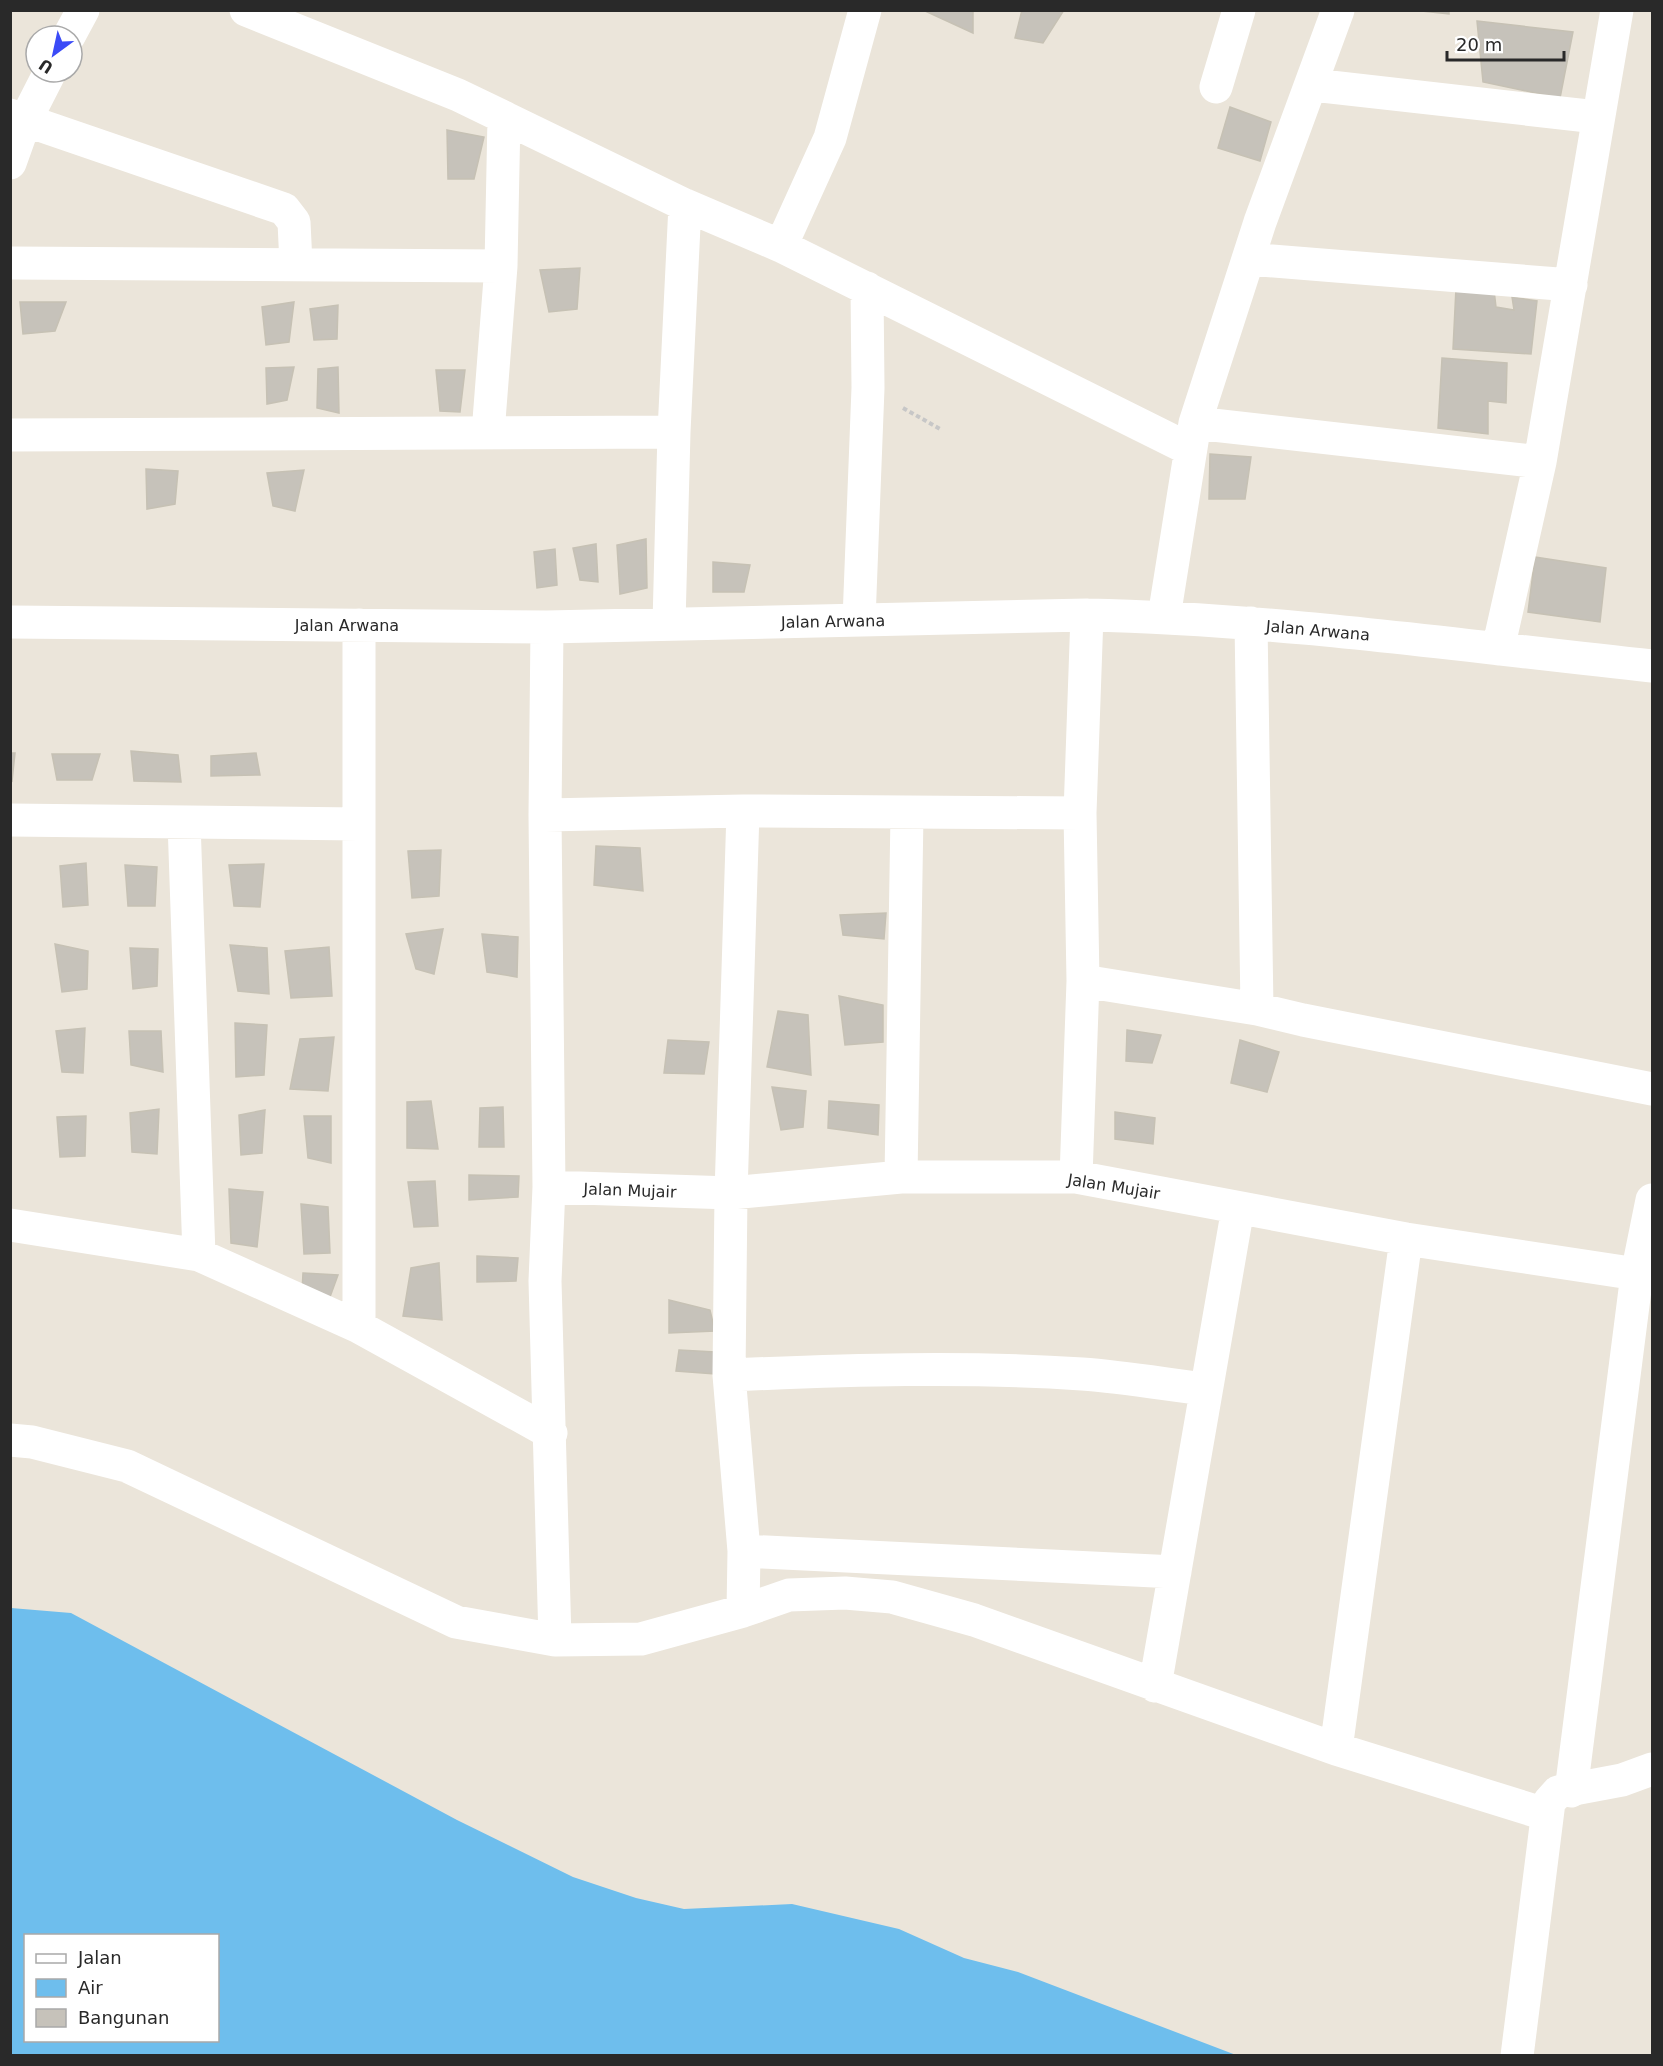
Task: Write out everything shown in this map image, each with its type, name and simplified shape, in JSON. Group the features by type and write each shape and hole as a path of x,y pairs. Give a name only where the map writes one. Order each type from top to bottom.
{"street":[{"path":"75,24 83,10"},
{"path":"246,10 447,90 685,205 781,246 867,288 1192,436 1540,462"},
{"path":"781,246 830,138 865,10"},
{"path":"1216,87 1239,10"},
{"path":"1164,617 1192,436 1248,259 1313,85 1338,10"},
{"path":"1498,649 1540,462 1617,10"},
{"path":"10,163 18,118 42,84"},
{"path":"1313,85 1598,117"},
{"path":"488,433 501,266 504,117"},
{"path":"18,118 284,209 294,222 296,264"},
{"path":"669,623 674,432 685,205"},
{"path":"1248,259 1571,285"},
{"path":"10,263 501,266"},
{"path":"859,621 868,388 867,288"},
{"path":"10,435 674,432"},
{"path":"1076,1177 1083,981 1080,813 1087,615"},
{"name":"Jalan Arwana","path":"10,622 547,627 1087,615 1164,617 1251,623 1653,666"},
{"path":"1251,623 1257,1009"},
{"path":"359,625 359,1327"},
{"path":"547,627 545,814 549,1187 545,1281 555,1640"},
{"path":"545,814 743,811 907,814 1080,813"},
{"path":"743,811 731,1193 729,1375 744,1551 744,1611"},
{"path":"901,1177 907,814"},
{"path":"10,820 358,824"},
{"path":"184,822 199,1255"},
{"path":"1083,981 1257,1009 1653,1089"},
{"name":"Jalan Mujair","path":"549,1187 731,1193 901,1177 1076,1177 1406,1239 1637,1274"},
{"path":"1571,1791 1637,1274 1653,1200"},
{"path":"1155,1686 1238,1208"},
{"path":"10,1225 199,1255 359,1327 551,1432"},
{"path":"1336,1749 1406,1239"},
{"path":"729,1375 836,1371 1009,1371 1083,1374 1205,1389"},
{"path":"10,1440 32,1442 127,1466 456,1622 555,1640 641,1639 744,1611 789,1595 845,1593 892,1597 974,1620 1336,1749 1546,1818"},
{"path":"744,1551 1174,1572"},
{"path":"1516,2055 1546,1818 1553,1797 1558,1792 1622,1780 1653,1769"}],"water":[{"path":"11,1608 71,1613 457,1820 573,1877 636,1898 684,1909 792,1904 899,1929 964,1958 1018,1972 1236,2055 11,2055"}],"building":[{"path":"923,10 973,10 973,33"},
{"path":"1022,10 1064,10 1043,43 1015,38"},
{"path":"1412,10 1449,10 1449,14"},
{"path":"1477,21 1573,32 1560,98 1483,82"},
{"path":"1230,107 1271,122 1260,161 1218,148"},
{"path":"447,130 484,137 474,179 448,179"},
{"path":"580,268 577,309 549,312 540,270"},
{"path":"1456,288 1494,290 1496,307 1514,310 1512,297 1537,301 1531,354 1453,349"},
{"path":"20,302 66,302 55,331 23,334"},
{"path":"294,302 289,342 266,345 262,307"},
{"path":"338,305 337,339 314,340 310,309"},
{"path":"1442,358 1507,363 1506,403 1488,401 1488,434 1438,428"},
{"path":"294,367 287,400 267,404 266,368"},
{"path":"338,367 339,413 317,408 318,369"},
{"path":"436,370 465,370 460,412 440,411"},
{"path":"1210,454 1251,457 1245,499 1209,499"},
{"path":"146,469 178,471 175,504 147,509"},
{"path":"304,470 295,511 273,506 267,473"},
{"path":"646,539 647,588 620,594 617,545"},
{"path":"596,544 598,582 580,580 573,548"},
{"path":"555,549 557,585 537,588 534,552"},
{"path":"1535,557 1606,568 1600,622 1528,612"},
{"path":"713,562 750,565 744,592 713,592"},
{"path":"131,751 178,755 181,782 134,781"},
{"path":"10,753 15,753 12,781 10,780"},
{"path":"256,753 260,775 211,776 211,756"},
{"path":"52,754 100,754 92,780 57,780"},
{"path":"596,846 640,848 643,891 594,885"},
{"path":"441,850 439,896 412,898 408,851"},
{"path":"86,863 88,905 63,907 60,866"},
{"path":"264,864 260,907 234,906 229,865"},
{"path":"125,865 157,867 155,906 128,906"},
{"path":"886,913 884,939 843,935 840,915"},
{"path":"443,929 434,974 416,969 406,934"},
{"path":"482,934 518,937 517,977 487,972"},
{"path":"55,944 88,951 87,989 62,992"},
{"path":"230,945 267,948 269,994 238,991"},
{"path":"329,947 332,996 291,998 285,951"},
{"path":"130,948 158,949 157,986 133,989"},
{"path":"839,996 883,1005 883,1042 845,1045"},
{"path":"778,1011 808,1015 811,1075 767,1067"},
{"path":"235,1023 267,1025 264,1075 236,1077"},
{"path":"85,1028 83,1073 62,1072 56,1031"},
{"path":"1127,1030 1161,1035 1152,1063 1126,1061"},
{"path":"129,1031 161,1031 163,1072 131,1065"},
{"path":"334,1037 328,1091 290,1089 300,1039"},
{"path":"668,1040 709,1042 704,1074 664,1073"},
{"path":"1240,1040 1279,1052 1267,1092 1231,1083"},
{"path":"772,1087 806,1091 803,1127 781,1130"},
{"path":"431,1101 438,1149 407,1148 407,1102"},
{"path":"829,1101 879,1105 878,1135 828,1128"},
{"path":"503,1107 504,1147 479,1147 480,1108"},
{"path":"159,1109 157,1154 132,1152 130,1113"},
{"path":"265,1110 262,1153 241,1155 239,1115"},
{"path":"1115,1112 1155,1118 1153,1144 1115,1139"},
{"path":"86,1116 85,1156 60,1157 57,1117"},
{"path":"304,1116 331,1116 331,1163 308,1158"},
{"path":"469,1175 519,1176 518,1197 469,1200"},
{"path":"435,1181 438,1226 414,1227 408,1182"},
{"path":"229,1189 263,1192 257,1247 231,1243"},
{"path":"301,1204 328,1207 330,1253 304,1254"},
{"path":"477,1256 518,1258 516,1281 477,1282"},
{"path":"439,1263 442,1320 403,1316 411,1268"},
{"path":"303,1273 338,1275 330,1297 302,1292"},
{"path":"669,1300 710,1310 715,1331 669,1333"},
{"path":"679,1350 715,1352 715,1374 676,1371"}]}
